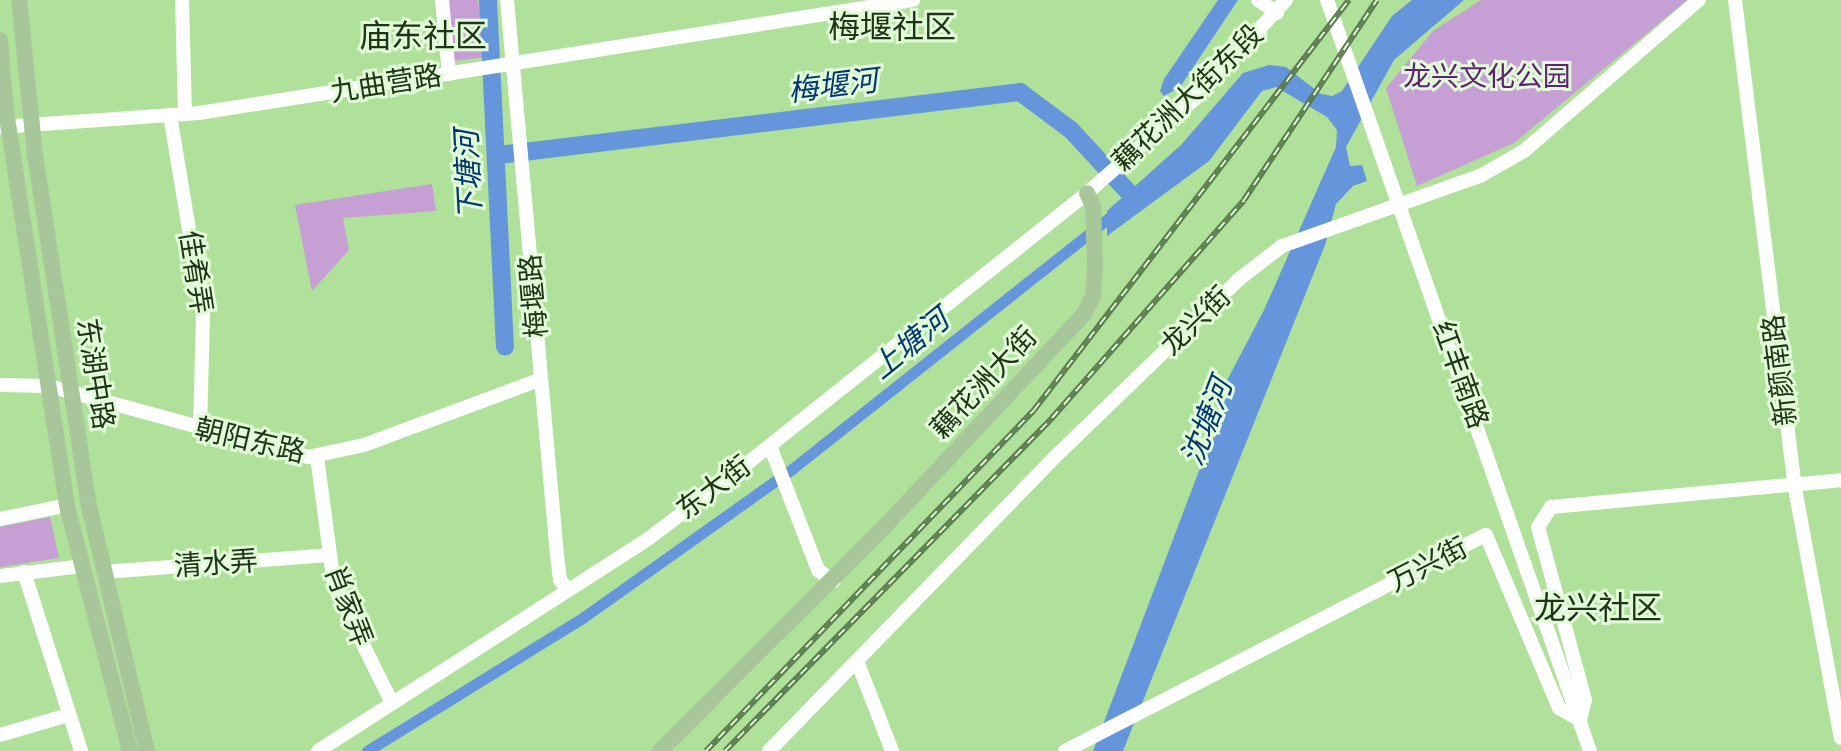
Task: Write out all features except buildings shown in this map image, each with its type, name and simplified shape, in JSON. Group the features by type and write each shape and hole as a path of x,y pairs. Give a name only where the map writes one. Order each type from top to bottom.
{"main road":[{"name":"东湖中路","path":"19,0 31,125 72,394 104,572 147,751"},
{"name":"东湖中路","path":"0,40 4,126 68,510 130,751"},
{"name":"藕花洲大街","path":"669,751 1084,314 1093,296 1095,253 1089,197"},
{"name":"藕花洲大街","path":"660,751 832,579"}],"street":[{"name":"佳肴弄","path":"182,0 178,115 203,315 200,430"},
{"path":"442,0 452,73"},
{"name":"梅堰路","path":"507,0 557,555 560,580 568,590"},
{"name":"九曲营路","path":"4,126 178,115 913,0"},
{"path":"1258,0 1277,13"},
{"name":"藕花洲大街东段","path":"1089,197 1139,147 1197,97 1286,0"},
{"name":"红丰南路","path":"1327,0 1590,751"},
{"name":"龙兴街","path":"769,751 1057,455 1238,280 1282,246 1337,224 1480,176 1524,151 1699,0"},
{"name":"新颜南路","path":"1735,0 1794,483 1841,738"},
{"name":"东大街","path":"318,751 648,539 1089,197"},
{"name":"朝阳东路","path":"0,385 49,386 277,452 317,456 364,445 541,379"},
{"path":"770,446 818,570 832,579"},
{"name":"肖家弄","path":"317,456 328,555 347,617 392,703"},
{"path":"1580,720 1585,700 1538,527 1551,507 1841,480"},
{"path":"0,519 58,507"},
{"name":"万兴街","path":"1065,751 1486,535 1559,708 1580,720"},
{"name":"清水弄","path":"104,572 328,555"},
{"path":"0,576 83,566"},
{"path":"24,572 81,751"},
{"path":"857,661 892,751"},
{"path":"0,735 68,715"}],"green space":[{"path":"448,0 478,0 485,57 454,61"},
{"name":"龙兴文化公园","path":"1481,0 1687,0 1514,143 1417,186 1386,88 1433,31"},
{"path":"432,184 436,211 343,218 349,250 312,291 295,205"},
{"path":"50,517 59,558 0,567 0,527"}],"water":[{"path":"1218,0 1238,0 1180,87 1164,96 1160,91 1164,79"},
{"path":"1412,0 1464,0 1394,60 1346,147 1350,166 1362,165 1367,181 1353,186 1336,204 1325,245 1123,751 1093,751 1211,439 1222,390 1264,310 1336,147 1337,130 1327,117 1276,87 1262,91 1209,161 1107,236 1107,211 1181,145 1243,73 1269,65 1286,67 1321,94 1332,96 1342,91 1392,16"}],"waterway":[{"name":"下塘河","path":"488,0 505,347"},
{"name":"梅堰河","path":"499,155 1020,92 1071,130 1133,197"},
{"name":"上塘河","path":"367,751 581,619 792,469 1117,211"}],"railway":[{"path":"706,751 1034,410 1349,0"},
{"path":"725,751 1052,418 1244,200 1377,0"}],"district":[{"name":"梅堰社区","path":"892,27"},
{"name":"庙东社区","path":"423,36"},
{"name":"龙兴社区","path":"1598,608"}],"water label":[{"name":"沈塘河","path":"1207,422"}]}
